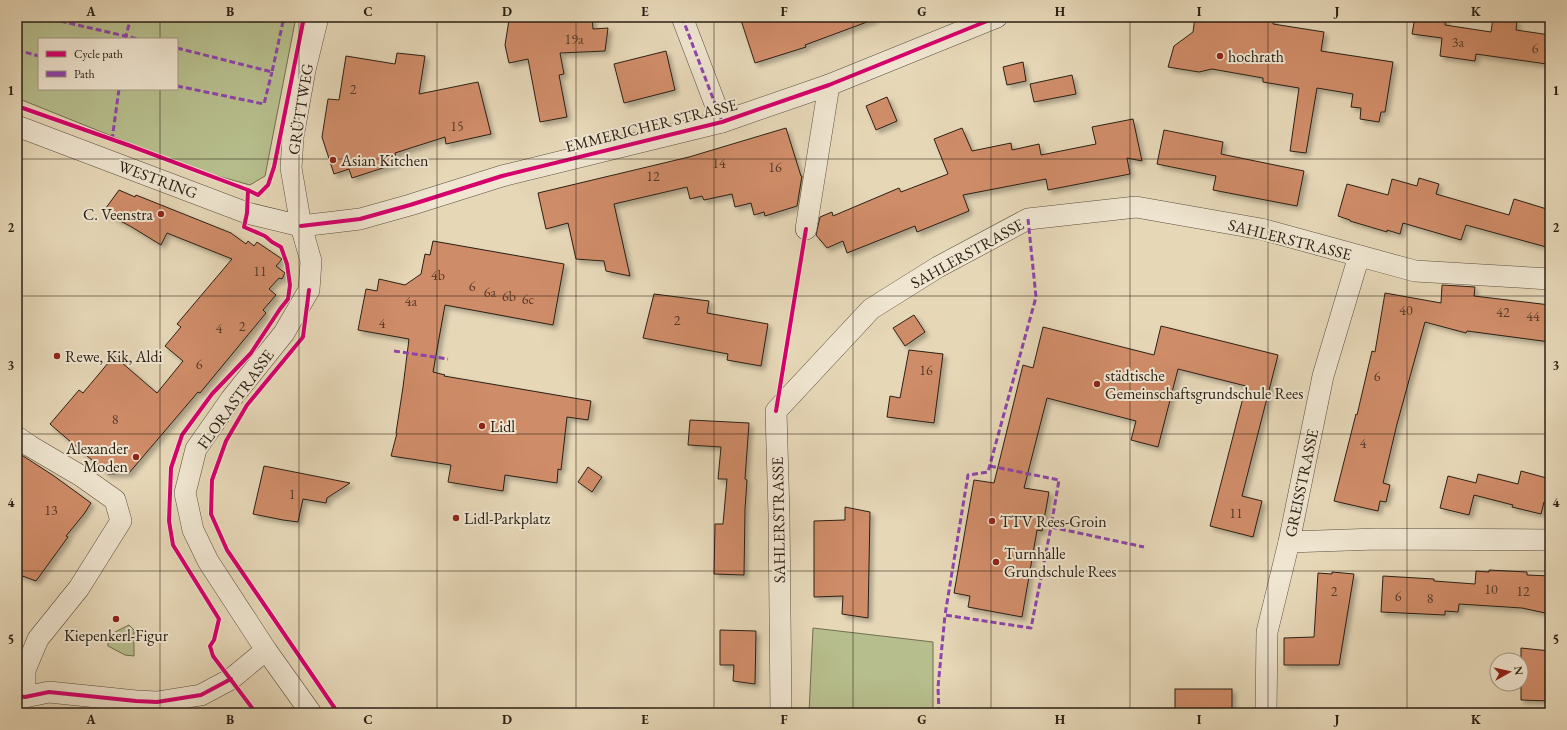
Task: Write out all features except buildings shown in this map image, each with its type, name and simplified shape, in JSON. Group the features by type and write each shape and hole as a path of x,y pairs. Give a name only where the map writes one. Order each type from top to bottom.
{"street":[{"name":"GRÜTTWEG","path":"301,226 291,168 292,137 305,70 318,17"},
{"path":"682,17 722,122"},
{"name":"EMMERICHER STRASSE","path":"301,226 360,218 410,205 502,176 722,122 829,85 998,17"},
{"path":"806,229 829,85"},
{"name":"WESTRING","path":"17,126 247,213 301,226"},
{"name":"SAHLERSTRASSE","path":"781,713 779,515 776,411 871,309 938,267 1028,219 1136,207 1261,229 1415,271 1550,279"},
{"name":"FLORASTRASSE","path":"301,226 311,261 309,290 284,333 231,399 196,449 185,493 193,530 208,561 266,650 312,713"},
{"name":"GREISSTRASSE","path":"1266,713 1267,632 1289,542 1323,376 1359,256"},
{"path":"17,437 81,476 115,500 121,521 79,588 38,639 25,670 20,698 48,692 157,702 201,695 231,679 266,650"},
{"path":"1289,542 1377,539 1550,540"}],"green space":[{"path":"17,17 296,17 265,176 250,185 196,170 17,98"},
{"path":"129,625 134,630 134,656 125,655 108,646 108,641 115,632"},
{"path":"813,628 933,642 933,713 809,713"}],"marked path":[{"path":"43,17 134,38"},
{"path":"125,38 131,17"},
{"path":"178,48 272,72 284,17"},
{"path":"682,17 722,122"},
{"path":"17,50 38,56"},
{"path":"178,86 264,104 272,72"},
{"path":"112,140 119,90"},
{"path":"1028,219 1036,297 988,472 968,475 945,615 1031,628 1051,527 1144,547"},
{"path":"394,351 448,359"},
{"path":"990,466 1059,480 1051,527"},
{"path":"939,713 938,687 945,615"}],"cycle path":[{"path":"256,713 213,656 210,646 214,640 219,619 173,545 169,521 171,468 182,435 212,394 251,353 288,299 290,285 287,264 281,247 265,236 244,227 247,213 248,190 258,195 268,185 274,167 304,17"},
{"path":"301,226 360,219 502,176 722,122 829,85 997,17"},
{"path":"17,106 128,145 248,190"},
{"path":"776,411 806,229"},
{"path":"309,290 303,337 247,405 226,441 212,480 211,514 227,550 338,713"},
{"path":"17,696 25,697 49,692 157,702 201,695 231,679"}],"place":[{"name":"hochrath","path":"1220,56"},
{"name":"Asian Kitchen","path":"333,160"},
{"name":"C. Veenstra","path":"161,214"},
{"name":"Rewe, Kik, Aldi","path":"57,356"},
{"name":"städtische Gemeinschaftsgrundschule Rees","path":"1097,384"},
{"name":"Lidl","path":"482,426"},
{"name":"Alexander Moden","path":"136,457"},
{"name":"Lidl-Parkplatz","path":"456,518"},
{"name":"TTV Rees-Groin","path":"992,521"},
{"name":"Turnhalle Grundschule Rees","path":"996,562"},
{"name":"Kiepenkerl-Figur","path":"116,619"}]}
